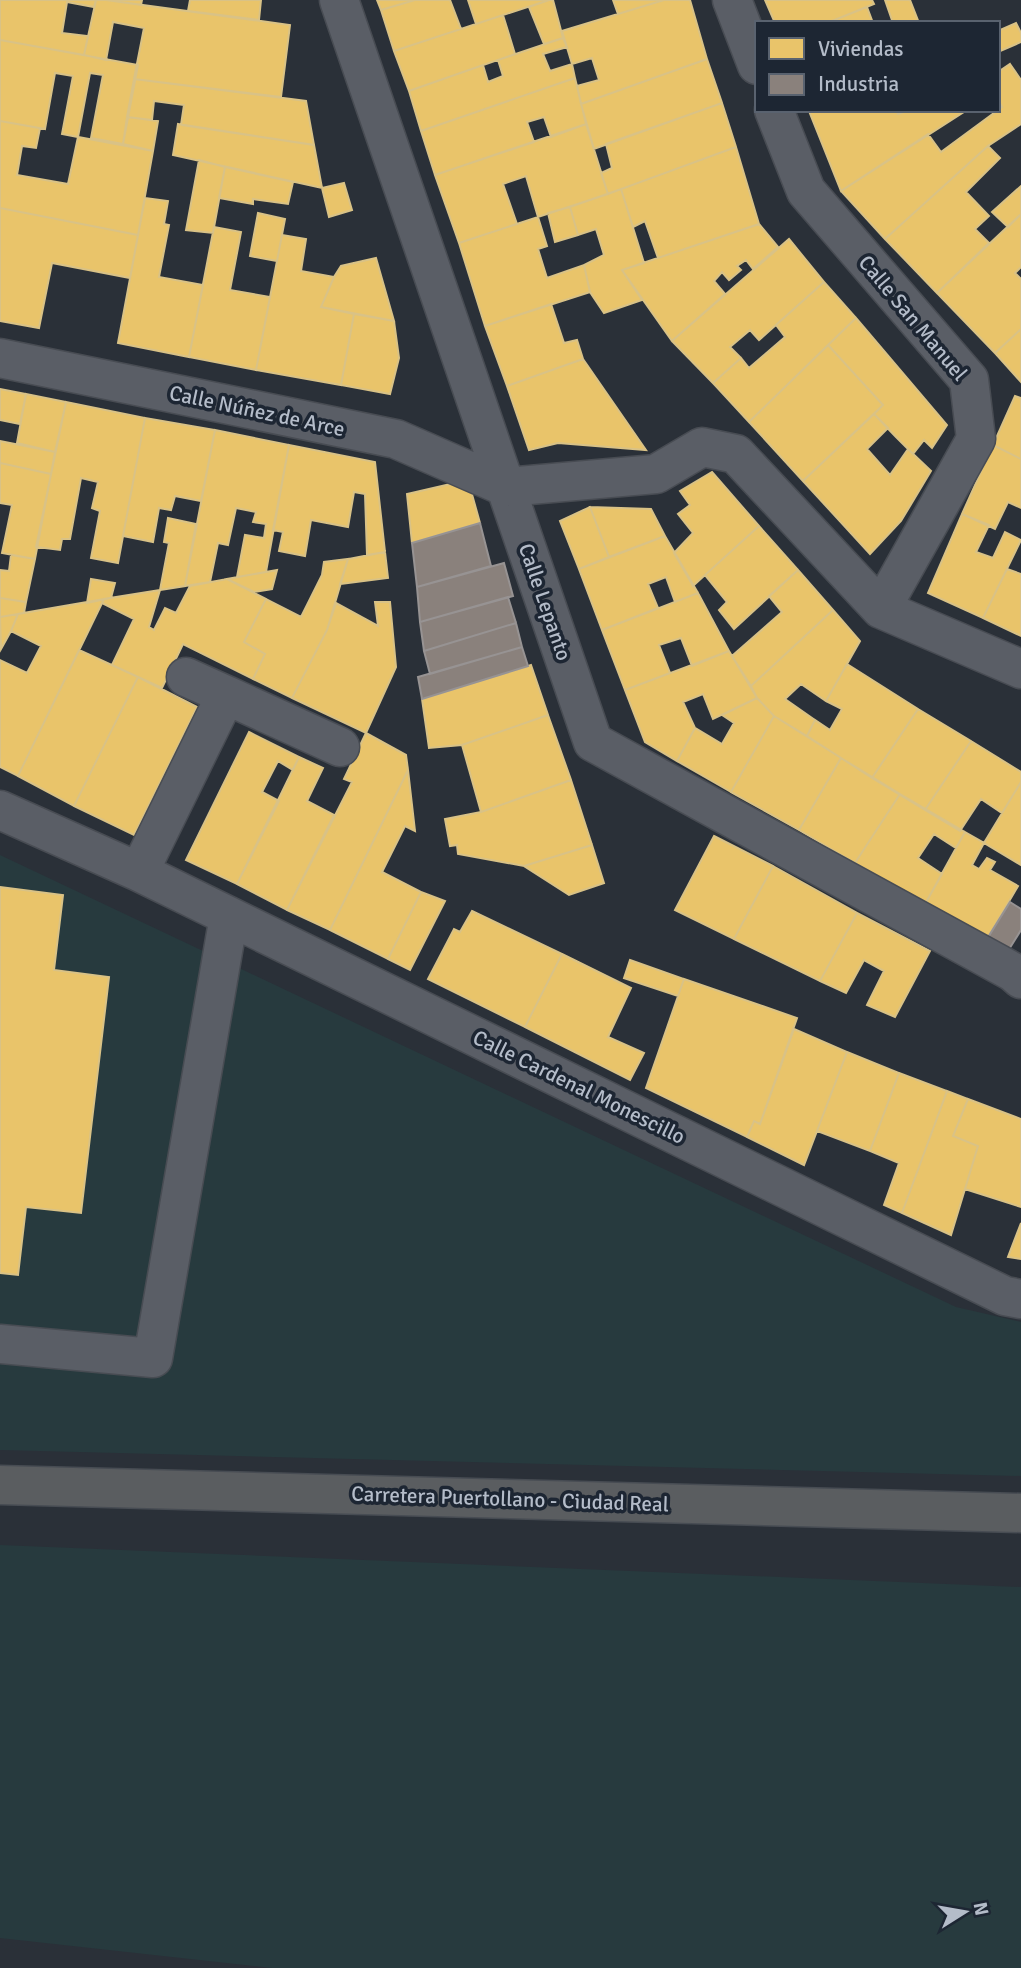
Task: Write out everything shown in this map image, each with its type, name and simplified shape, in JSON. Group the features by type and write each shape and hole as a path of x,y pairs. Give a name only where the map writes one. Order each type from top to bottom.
{"highway":[{"name":"Carretera Puertollano - Ciudad Real","path":"0,1485 1021,1513"}],"street":[{"name":"Calle Lepanto","path":"339,0 593,742 1018,968"},
{"path":"732,0 755,60"},
{"name":"Calle San Manuel","path":"775,112 806,191 968,380 976,439 881,609"},
{"name":"Calle Núñez de Arce","path":"0,358 396,439 506,487"},
{"path":"506,487 656,474 702,447 736,454 881,609 1021,669"},
{"path":"186,677 340,747"},
{"path":"139,872 226,695"},
{"name":"Calle Cardenal Monescillo","path":"0,810 139,872 1005,1296 1021,1299"},
{"path":"0,1344 153,1358 229,916"}],"green space":[{"path":"0,855 956,1307 1021,1322 1021,1476 0,1450"},
{"path":"0,1545 1021,1587 1021,1968 272,1968 0,1938"}],"building: Viviendas":[{"path":"0,0 96,0 94,7 67,2 62,33 88,36 84,55 0,40"},
{"path":"96,0 290,25 281,97 134,79 144,28 113,22 106,60 84,55"},
{"path":"106,0 142,0 141,5"},
{"path":"190,0 261,0 259,20 188,11"},
{"path":"377,0 415,0 381,10"},
{"path":"415,0 450,0 461,29 394,51 381,10"},
{"path":"468,0 549,0 476,24"},
{"path":"553,0 563,38 544,44 529,7"},
{"path":"613,0 664,0 618,14"},
{"path":"664,0 690,0 707,59 581,104 577,86 599,80 592,58 572,64 562,31"},
{"path":"765,0 872,0 874,4 832,21 774,21"},
{"path":"885,0 910,0 918,21 892,21"},
{"path":"867,7 872,21 832,21"},
{"path":"503,15 515,54 409,91 394,51"},
{"path":"1016,23 1021,33 1021,42 1000,51 1000,30"},
{"path":"563,38 567,47 543,54 550,71 572,64 575,78 421,131 409,91 483,65 488,82 503,76 498,60"},
{"path":"0,40 138,65 123,144 91,138 103,75 90,73 78,137 62,134 73,76 55,73 45,129 0,121"},
{"path":"707,59 722,103 594,149 581,104"},
{"path":"1010,64 1021,80 1021,124 988,146 885,239 841,191 928,134 941,152 995,112 1000,112 1000,71"},
{"path":"575,78 586,124 551,137 544,117 527,122 534,142 435,175 421,131"},
{"path":"134,79 306,101 314,145 181,125 184,105 154,101 152,120 127,117"},
{"path":"722,103 736,147 608,194 601,173 612,168 606,144"},
{"path":"809,112 964,112 841,191"},
{"path":"127,117 158,121 153,151 123,144"},
{"path":"0,121 40,128 36,148 22,146 17,175 68,184 78,137 153,151 138,235 0,208"},
{"path":"178,124 314,145 322,188 173,155"},
{"path":"586,124 608,194 538,217 526,176 503,184 517,224 459,243 435,175"},
{"path":"988,146 1000,158 966,192 989,216 975,229 989,243 937,293 885,239"},
{"path":"736,147 759,224 658,258 645,221 633,227 621,189"},
{"path":"199,160 225,167 213,233 186,230"},
{"path":"225,167 293,182 288,204 253,199 253,204 219,198"},
{"path":"344,183 352,210 329,217 322,188"},
{"path":"1021,186 1021,214 1008,227 992,212"},
{"path":"621,189 644,263 622,270 642,300 604,313 590,292 584,265 604,255 596,229 578,235 570,207"},
{"path":"145,198 168,201 164,224 169,225 159,277 203,285 189,357 118,343"},
{"path":"570,207 578,235 555,242 548,213"},
{"path":"0,208 138,235 130,278 52,263 39,328 0,321"},
{"path":"258,213 285,219 277,261 250,256"},
{"path":"1021,214 1021,267 1015,273 1021,279 1021,329 995,353 937,293"},
{"path":"538,217 547,246 538,249 547,278 584,265 590,292 485,326 459,243"},
{"path":"759,224 778,247 753,269 746,260 737,266 741,270 729,280 722,272 714,281 725,294 672,341 622,270"},
{"path":"214,227 241,232 230,290 270,297 256,370 189,357"},
{"path":"282,235 306,239 301,271 334,277 321,307 354,314 341,385 256,370"},
{"path":"789,239 824,282 759,340 750,330 730,347 741,358 713,383 672,341"},
{"path":"376,258 394,321 321,307 341,266"},
{"path":"824,282 856,318 749,422 713,383 741,358 749,368 785,337 776,325"},
{"path":"551,304 564,343 577,340 583,359 507,386 485,326"},
{"path":"354,314 394,321 399,358 390,394 341,385"},
{"path":"856,318 947,425 932,448 924,440 913,454 874,414 883,405 828,345"},
{"path":"1021,329 1021,382 995,353"},
{"path":"828,345 883,405 803,481 749,422"},
{"path":"583,359 646,450 558,443 529,450 507,386"},
{"path":"0,389 26,394 20,424 0,420"},
{"path":"26,394 66,402 55,452 17,443"},
{"path":"1015,396 1021,398 1021,459 993,445"},
{"path":"66,402 145,418 118,563 91,558 100,511 92,508 98,482 81,478 70,539 62,539 60,550 36,547"},
{"path":"874,414 888,428 867,449 890,475 908,449 931,471 901,521 870,554 803,481"},
{"path":"145,418 215,430 201,501 175,496 171,510 159,508 153,542 123,536"},
{"path":"215,430 289,445 266,572 237,577 245,535 264,538 266,524 253,522 256,512 236,508 228,545 218,543 210,582 185,586"},
{"path":"0,441 55,452 51,474 0,463"},
{"path":"289,445 375,462 385,552 367,555 365,494 354,492 348,527 311,520 305,556 279,551 283,532 273,530"},
{"path":"993,445 1021,459 1021,508 1008,502 995,529 962,514"},
{"path":"0,463 51,474 35,559 2,553 12,505 0,503"},
{"path":"712,472 759,526 693,586 674,553 693,533 678,514 690,505 680,491"},
{"path":"468,480 480,523 412,543 407,494"},
{"path":"590,507 609,557 579,569 560,521"},
{"path":"590,507 651,509 665,536 609,557"},
{"path":"962,514 989,525 976,552 993,558 1005,532 1021,540 983,618 928,593"},
{"path":"168,518 196,524 185,586 160,590 169,543 164,542"},
{"path":"759,526 798,570 734,629 719,610 727,602 705,575"},
{"path":"665,536 698,593 675,602 666,577 648,584 658,608 602,630 579,569"},
{"path":"385,552 388,578 340,584 348,559"},
{"path":"11,555 35,559 26,602 0,598 0,570 9,571"},
{"path":"348,559 327,630 292,698 253,679 265,654 244,642 266,599 301,617 322,575 324,562"},
{"path":"1007,569 1021,574 1021,636 983,618"},
{"path":"277,570 272,589 254,592 227,579"},
{"path":"798,570 833,610 751,686 732,656 782,612 769,596"},
{"path":"91,579 115,583 111,598 87,603"},
{"path":"227,579 266,599 244,642 265,654 253,679 183,644 162,688 112,665 134,619 102,603 104,599 160,590 149,627 154,630 165,608 176,613 190,586"},
{"path":"698,593 729,651 692,666 681,638 659,645 670,673 625,690 602,630"},
{"path":"0,598 26,602 24,613 0,617"},
{"path":"104,599 18,776 0,767 0,660 27,673 41,646 11,631 18,614"},
{"path":"375,602 390,602 396,667 366,733 292,698 327,630 336,603 378,626"},
{"path":"833,610 860,641 826,701 801,684 785,699 815,720 807,736 774,716 757,698 751,686"},
{"path":"18,614 11,631 1,649 0,617"},
{"path":"79,650 138,677 74,806 18,776"},
{"path":"729,651 757,698 713,719 703,694 683,702 695,728 677,761 645,742 625,690"},
{"path":"847,664 918,709 872,778 807,736 815,720 830,730 842,709 826,701"},
{"path":"531,665 548,715 462,745 429,748 422,699"},
{"path":"138,677 197,707 134,835 74,806"},
{"path":"757,698 774,716 731,792 677,761 695,728 722,744 734,723 722,715"},
{"path":"918,709 971,741 925,810 872,778"},
{"path":"548,715 571,780 481,812 462,745"},
{"path":"774,716 841,758 799,830 731,792"},
{"path":"249,732 299,757 293,770 278,761 262,792 279,801 237,884 186,860"},
{"path":"366,733 406,755 408,770 330,930 287,910 352,782 344,779"},
{"path":"971,741 1021,772 1021,782 1002,813 981,799 960,831 925,810"},
{"path":"299,757 323,768 307,801 334,815 287,910 237,884"},
{"path":"841,758 900,794 855,863 799,830"},
{"path":"408,770 415,831 405,826 382,872 421,892 388,959 330,930"},
{"path":"571,780 592,845 524,866 458,854 457,845 450,846 445,819 481,812"},
{"path":"1021,782 1021,865 984,843"},
{"path":"900,794 965,832 956,848 934,834 918,858 942,874 925,904 855,863"},
{"path":"965,832 984,843 972,865 979,869 987,858 995,862 990,870 1018,886 987,939 925,904"},
{"path":"714,836 773,866 734,939 675,910"},
{"path":"592,845 604,883 569,895 524,866"},
{"path":"773,866 857,913 820,981 734,939"},
{"path":"0,887 63,895 54,970 109,977 81,1213 26,1207 18,1275 0,1273"},
{"path":"421,892 445,901 410,970 388,959"},
{"path":"472,911 562,954 525,1027 428,979 454,929 460,932"},
{"path":"857,913 930,951 895,1017 867,1005 884,971 864,960 846,993 820,981"},
{"path":"562,954 631,988 608,1037 644,1053 630,1080 525,1027"},
{"path":"630,960 684,979 678,996 624,978"},
{"path":"684,979 797,1018 760,1124 754,1121 747,1137 646,1088"},
{"path":"794,1029 847,1052 804,1165 747,1137 754,1121 760,1124"},
{"path":"847,1052 899,1073 870,1151 817,1131"},
{"path":"899,1073 947,1091 902,1213 884,1205 899,1163 870,1151"},
{"path":"947,1091 968,1099 953,1136 978,1146 951,1235 902,1213"},
{"path":"968,1099 1021,1119 1021,1207 965,1189 978,1146 953,1136"},
{"path":"1021,1223 1021,1259 1008,1257"}],"building: Industria":[{"path":"480,523 491,566 417,587 412,543"},
{"path":"504,563 513,596 420,622 417,587"},
{"path":"508,597 516,623 424,651 420,622"},
{"path":"516,623 522,647 430,674 424,651"},
{"path":"522,647 528,666 422,699 418,677"},
{"path":"1010,902 1021,909 1021,930 1008,951 987,939"}]}
